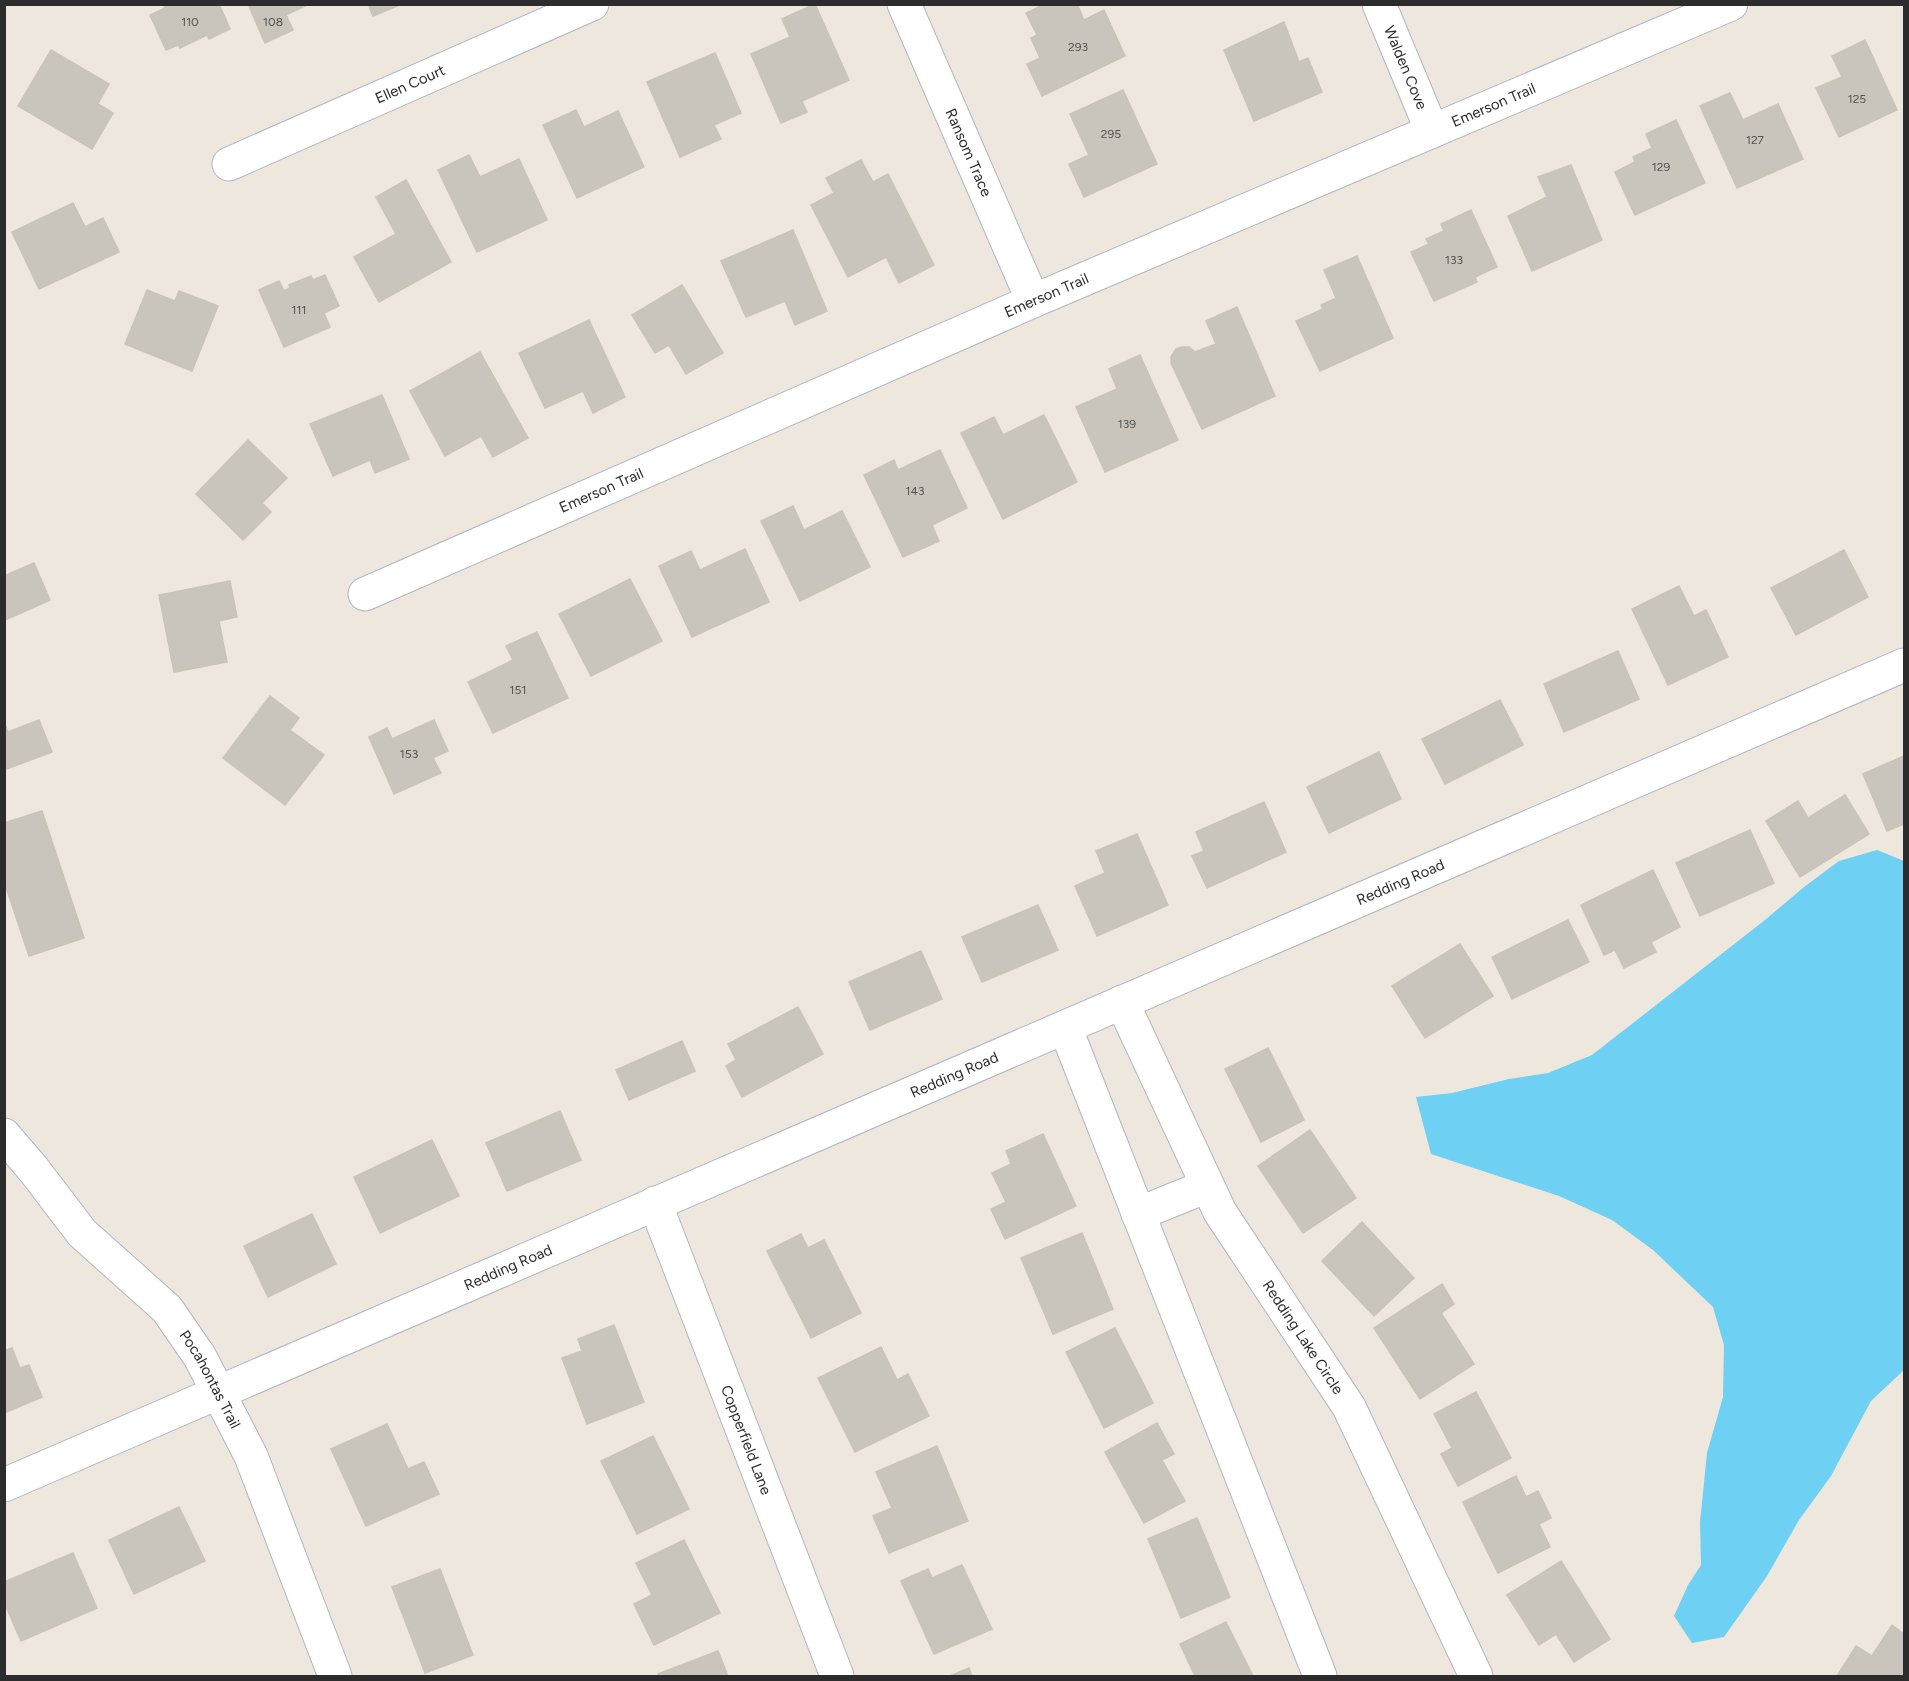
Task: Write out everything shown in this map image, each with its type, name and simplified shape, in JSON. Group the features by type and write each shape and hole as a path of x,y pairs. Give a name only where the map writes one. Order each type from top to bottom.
{"street":[{"name":"Ellen Court","path":"229,164 592,4"},
{"name":"Ransom Trace","path":"904,4 1033,301"},
{"name":"Walden Cove","path":"1379,4 1432,131"},
{"name":"Emerson Trail","path":"365,594 1033,301 1731,4"},
{"name":"Redding Road","path":"4,1485 1905,665"},
{"name":"Redding Lake Circle","path":"1122,1002 1220,1212 1349,1407 1476,1677"},
{"path":"1065,1027 1320,1677"},
{"name":"Pocahontas Trail","path":"4,1135 82,1233 167,1309 200,1357 251,1456 335,1677"},
{"path":"1138,1214 1207,1186"},
{"name":"Copperfield Lane","path":"655,1203 837,1677"}],"water":[{"path":"1877,850 1904,861 1904,1370 1871,1401 1831,1476 1799,1520 1767,1576 1724,1637 1692,1643 1674,1616 1688,1585 1701,1565 1700,1522 1707,1453 1723,1397 1724,1345 1713,1307 1653,1250 1612,1220 1559,1196 1431,1154 1416,1097 1452,1093 1509,1079 1548,1073 1592,1055 1839,861"}],"building":[{"path":"164,4 219,4 230,29 209,39 207,35 180,48 178,45 166,50 150,15 165,8"},
{"path":"248,4 309,4 286,15 293,30 265,43"},
{"path":"368,4 402,4 373,16"},
{"path":"815,4 849,80 802,101 807,112 781,123 751,54 790,37 782,19"},
{"path":"1045,4 1077,4 1084,20 1104,10 1125,56 1042,96 1027,64 1040,58 1031,38 1037,35 1026,13"},
{"path":"1284,22 1299,62 1308,58 1322,92 1254,121 1224,50"},
{"path":"1865,40 1897,110 1839,137 1816,88 1842,77 1832,56"},
{"path":"51,50 109,84 98,104 113,113 92,149 18,106"},
{"path":"715,53 741,113 714,125 721,139 680,157 647,82"},
{"path":"1123,90 1157,164 1084,197 1069,164 1089,155 1070,114"},
{"path":"1730,93 1743,120 1778,104 1803,159 1737,188 1700,106"},
{"path":"576,110 584,127 618,111 644,167 577,198 543,125"},
{"path":"1676,120 1705,183 1635,215 1615,172 1635,162 1633,157 1652,148 1646,134"},
{"path":"469,155 480,177 519,159 547,220 477,252 438,170"},
{"path":"861,160 873,182 888,174 934,265 899,283 886,257 848,277 811,205 834,193 826,178"},
{"path":"1571,165 1602,240 1532,271 1508,216 1547,197 1538,177"},
{"path":"406,180 451,262 379,302 354,257 396,234 376,197"},
{"path":"73,203 85,227 103,218 119,252 39,289 12,232"},
{"path":"1471,210 1497,267 1475,277 1477,282 1434,301 1411,252 1429,244 1426,239 1444,231 1441,224"},
{"path":"793,230 827,311 795,325 785,301 746,317 721,261"},
{"path":"1357,256 1393,338 1320,371 1296,321 1323,309 1321,305 1336,298 1324,270"},
{"path":"325,275 339,306 324,313 330,327 284,347 259,290 279,281 284,291 290,288 289,285 311,276 313,280"},
{"path":"682,285 723,353 686,374 669,345 655,353 632,315"},
{"path":"147,290 175,301 179,291 218,306 192,371 125,344"},
{"path":"1237,307 1275,396 1202,429 1171,363 1171,357 1176,349 1182,347 1189,347 1195,352 1216,344 1206,321"},
{"path":"589,320 625,397 593,413 583,391 545,408 519,353"},
{"path":"480,352 528,438 493,457 481,436 445,456 410,391"},
{"path":"1140,355 1178,440 1105,472 1076,407 1117,389 1109,369"},
{"path":"382,395 409,459 375,473 370,460 333,476 310,424"},
{"path":"1044,415 1077,482 1003,519 961,433 994,417 1003,435"},
{"path":"248,440 287,478 262,503 271,512 243,540 196,494"},
{"path":"940,450 967,508 932,525 939,541 903,557 864,475 894,460 898,470"},
{"path":"793,506 804,530 842,511 870,567 800,601 761,521"},
{"path":"745,549 769,602 692,637 659,566 691,551 700,570"},
{"path":"1844,550 1868,597 1796,635 1771,588"},
{"path":"34,563 50,600 5,620 4,576"},
{"path":"630,579 662,641 591,676 559,614"},
{"path":"230,581 237,617 219,621 227,662 174,672 159,595"},
{"path":"1679,586 1694,616 1706,610 1728,657 1668,685 1632,609"},
{"path":"537,632 568,698 493,733 468,682 513,660 506,646"},
{"path":"1618,651 1639,699 1564,732 1544,684"},
{"path":"270,696 299,718 290,730 324,755 285,805 223,758"},
{"path":"1500,700 1523,745 1445,784 1422,739"},
{"path":"39,720 52,752 4,770 4,722 8,732"},
{"path":"434,720 448,751 433,758 441,773 394,794 369,737 387,728 392,739"},
{"path":"1379,752 1401,799 1329,833 1307,787"},
{"path":"1904,756 1904,824 1887,831 1863,774"},
{"path":"1845,795 1869,834 1800,877 1766,821 1798,801 1808,818"},
{"path":"1264,802 1286,852 1207,888 1192,856 1204,851 1196,832"},
{"path":"42,811 84,938 29,956 4,881 4,823"},
{"path":"1750,830 1774,883 1700,916 1676,863"},
{"path":"1137,834 1168,905 1097,936 1075,886 1105,873 1096,851"},
{"path":"1653,870 1680,927 1651,942 1656,952 1624,968 1615,950 1604,955 1581,905"},
{"path":"1038,905 1058,950 982,982 962,937"},
{"path":"1568,920 1589,962 1512,999 1492,957"},
{"path":"1460,944 1493,996 1425,1038 1392,986"},
{"path":"921,951 942,999 870,1030 849,982"},
{"path":"798,1007 823,1054 742,1097 726,1066 736,1060 728,1044"},
{"path":"682,1041 695,1071 629,1100 616,1070"},
{"path":"1268,1048 1304,1120 1261,1142 1225,1069"},
{"path":"560,1111 581,1160 507,1191 486,1143"},
{"path":"1310,1130 1356,1198 1303,1233 1258,1166"},
{"path":"1043,1134 1076,1206 1005,1239 991,1209 1006,1202 992,1173 1011,1164 1006,1151"},
{"path":"432,1140 459,1196 380,1233 354,1177"},
{"path":"312,1214 336,1264 268,1297 244,1246"},
{"path":"1362,1222 1414,1278 1374,1316 1322,1261"},
{"path":"1082,1233 1113,1309 1053,1334 1021,1258"},
{"path":"801,1234 808,1248 824,1240 861,1313 811,1338 767,1251"},
{"path":"1442,1284 1454,1304 1441,1313 1474,1364 1420,1399 1374,1328"},
{"path":"614,1325 644,1402 587,1424 562,1358 582,1351 578,1339"},
{"path":"1115,1328 1153,1403 1104,1428 1066,1352"},
{"path":"881,1347 897,1380 908,1374 929,1416 855,1452 818,1378"},
{"path":"12,1348 20,1368 29,1365 42,1397 4,1413 4,1351"},
{"path":"1476,1392 1511,1458 1458,1486 1441,1454 1452,1448 1434,1414"},
{"path":"1157,1423 1174,1454 1162,1460 1185,1501 1144,1523 1105,1452"},
{"path":"387,1424 408,1469 424,1462 439,1494 366,1526 331,1449"},
{"path":"653,1436 689,1509 637,1534 601,1461"},
{"path":"937,1446 968,1521 889,1553 873,1516 892,1508 876,1472"},
{"path":"1516,1476 1526,1497 1538,1491 1551,1518 1539,1524 1550,1547 1498,1573 1463,1502"},
{"path":"179,1507 205,1561 134,1594 109,1540"},
{"path":"1197,1518 1230,1597 1181,1618 1148,1539"},
{"path":"684,1540 720,1613 654,1645 634,1604 652,1595 636,1563"},
{"path":"73,1553 97,1608 21,1641 4,1602 4,1582"},
{"path":"1561,1561 1610,1639 1574,1662 1556,1634 1539,1645 1507,1595"},
{"path":"962,1565 992,1629 934,1654 901,1581 928,1569 932,1578"},
{"path":"440,1569 473,1655 425,1673 392,1587"},
{"path":"1226,1622 1253,1676 1195,1676 1180,1644"},
{"path":"1892,1625 1904,1634 1904,1676 1837,1676 1856,1646 1872,1656"},
{"path":"718,1651 728,1676 659,1676 658,1674"},
{"path":"969,1668 972,1676 950,1676"}]}
